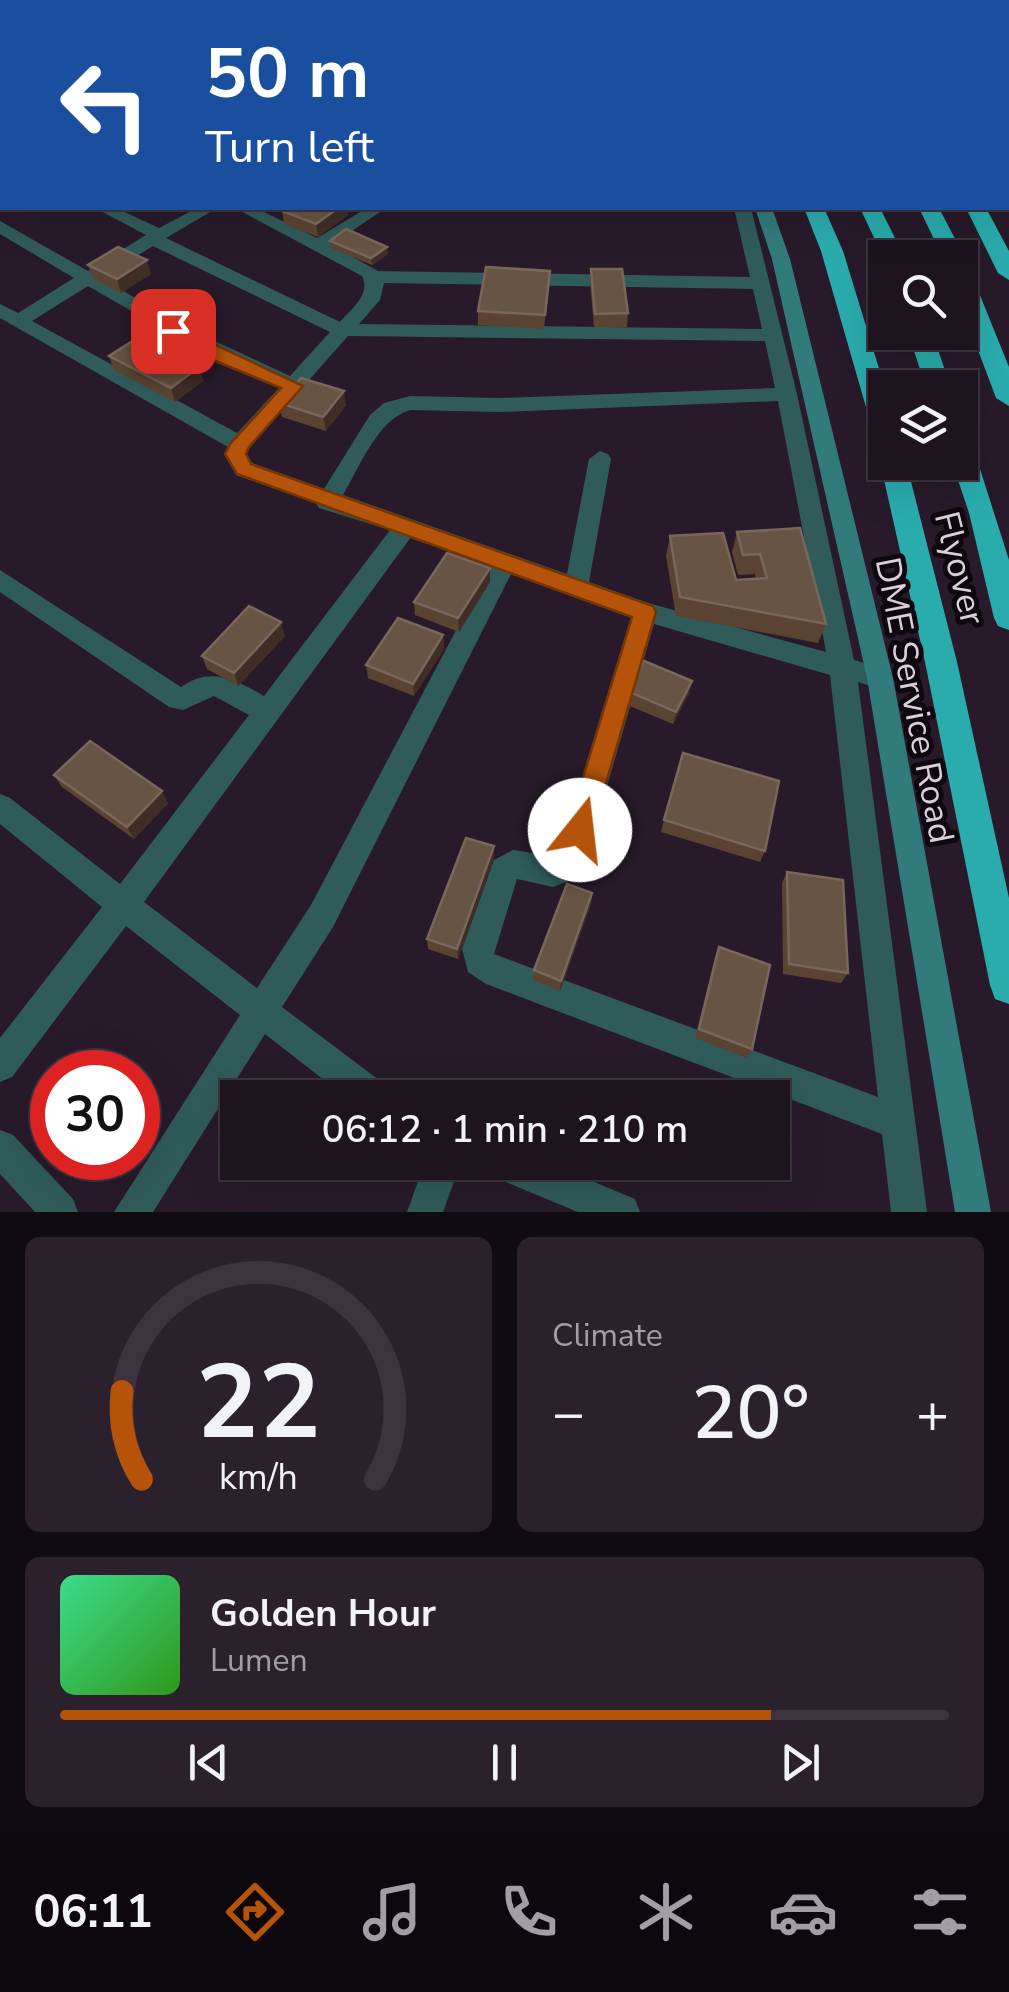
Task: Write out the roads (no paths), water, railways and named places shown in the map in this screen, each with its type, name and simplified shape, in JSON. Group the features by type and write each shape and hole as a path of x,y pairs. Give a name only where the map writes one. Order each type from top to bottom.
{"highway":[{"path":"815,210 832,250 868,371"},
{"path":"871,210 885,240"},
{"path":"930,210 945,240"},
{"path":"977,210 1009,273"},
{"path":"978,320 1009,398"},
{"name":"Flyover","path":"897,480 942,662 1009,986"},
{"path":"972,480 1009,618"}],"main road":[{"name":"DME Service Road","path":"764,210 781,259 880,678 973,1212"}],"street":[{"path":"107,210 307,316 344,330 772,335"},
{"path":"9,316 86,278 205,210"},
{"path":"247,210 374,277 761,283"},
{"path":"318,245 375,210"},
{"path":"743,210 787,394 842,670 908,1212"},
{"path":"0,226 208,349 294,386"},
{"path":"374,277 376,288 370,300 240,444 236,454 244,469 327,502 644,612 880,678"},
{"path":"9,316 240,444"},
{"path":"327,502 378,420 391,408 410,403 499,405 787,394"},
{"path":"576,589 600,458"},
{"path":"0,1065 404,529"},
{"path":"132,1212 322,916 504,563"},
{"path":"0,579 178,698 190,698 202,687 217,686 268,712"},
{"path":"644,612 570,866 553,872 513,864 505,870 478,949 480,960 486,968 897,1122"},
{"path":"0,807 351,1080"},
{"path":"0,1148 60,1212"},
{"path":"426,1212 437,1180"},
{"path":"545,1180 622,1212"}]}
